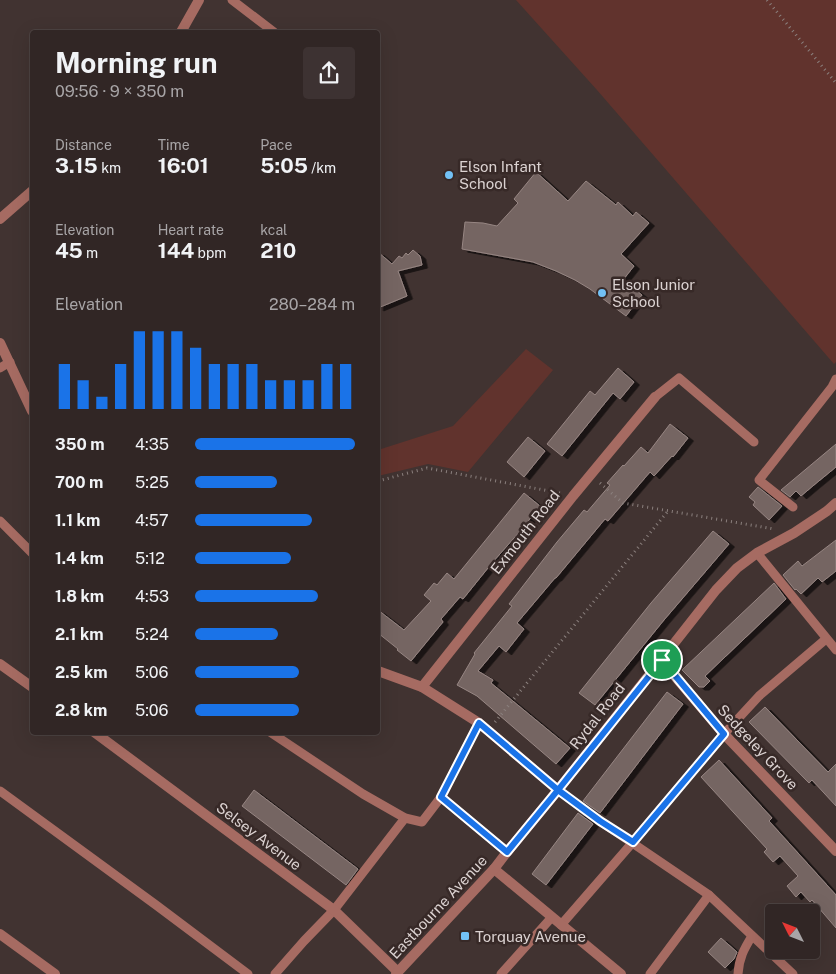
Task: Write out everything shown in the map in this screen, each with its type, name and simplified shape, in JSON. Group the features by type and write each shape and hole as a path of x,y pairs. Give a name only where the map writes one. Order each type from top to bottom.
{"street":[{"path":"182,30 200,0"},
{"path":"0,220 30,193"},
{"path":"0,343 30,407"},
{"name":"Exmouth Road","path":"422,687 573,496 655,397"},
{"name":"Rydal Road","path":"558,790 716,590 737,568 757,553 827,511 836,503"},
{"name":"Sedgeley Grove","path":"662,660 724,734 836,851"},
{"path":"0,664 30,686"},
{"path":"380,671 422,687 479,723 558,790"},
{"name":"Selsey Avenue","path":"98,735 334,910 397,973"},
{"name":"Eastbourne Avenue","path":"397,973 494,869 558,790"},
{"path":"494,869 620,974"},
{"path":"0,934 55,974"}],"lane":[{"path":"232,0 271,30"},
{"path":"0,368 10,362"},
{"path":"655,397 679,378 754,442"},
{"path":"793,507 759,480 832,387 836,379"},
{"path":"0,521 30,551"},
{"path":"757,553 836,650"},
{"path":"561,925 724,734 759,696 826,639"},
{"path":"274,735 363,794 405,818 422,822 441,797 479,723"},
{"path":"558,790 709,895 792,974"},
{"path":"0,791 248,974"},
{"path":"441,797 507,852"},
{"path":"275,974 334,910 405,818"},
{"path":"650,974 709,895"},
{"path":"501,974 552,917"},
{"path":"738,974 744,950 752,936"}],"path":[{"path":"767,0 836,83"},
{"path":"380,480 426,468 573,496"},
{"path":"591,475 623,502 794,532"},
{"path":"488,730 668,510"}],"shaded area":[{"path":"516,0 836,0 836,362 834,364 597,90"},
{"path":"526,349 553,370 468,472 428,464 380,476 380,449 453,426"}],"building":[{"path":"536,172 568,201 586,181 616,205 618,202 633,216 636,212 649,223 621,254 634,266 623,280 642,295 626,316 590,289 556,271 533,262 462,249 465,222 497,226 518,203 514,199"},
{"path":"413,250 420,256 422,265 398,271 407,296 380,307 380,254 392,264 399,256 402,258 406,253 408,255"},
{"path":"618,368 634,382 620,399 613,393 562,456 547,444 590,391 595,395"},
{"path":"670,424 688,438 654,476 650,472 608,521 605,519 517,623 524,629 506,652 499,646 478,671 493,680 491,683 570,748 556,764 477,696 457,685 474,653 512,606 509,604 557,542 584,510 587,512 610,485 607,483 623,465 641,447 648,453"},
{"path":"528,437 545,451 524,477 507,462"},
{"path":"836,444 836,467 801,496 796,491 790,497 781,490"},
{"path":"758,487 782,506 769,520 753,505 755,502 749,497"},
{"path":"524,493 540,506 463,599 460,597 441,619 443,622 411,661 380,635 380,612 404,630 431,601 424,595 434,583 437,585 447,573 454,579"},
{"path":"713,531 729,544 595,705 579,693 651,603"},
{"path":"836,540 836,571 822,582 818,578 801,594 795,590 783,575 798,561 802,566"},
{"path":"774,583 786,599 705,676 710,681 704,687 699,687 682,670"},
{"path":"667,692 683,704 600,813 583,801"},
{"path":"765,707 828,772 836,764 836,806 812,780 809,783 749,722"},
{"path":"719,760 772,818 769,821 836,895 836,928 820,909 820,904 815,904 812,900 810,902 801,892 796,897 787,886 798,876 780,856 773,862 764,852 767,849 701,777"},
{"path":"254,790 358,869 346,885 242,806"},
{"path":"578,813 593,824 546,885 532,874"},
{"path":"721,938 737,952 734,959 725,968 708,952"}],"place":[{"name":"Elson Infant School","path":"449,175"},
{"name":"Elson Junior School","path":"602,293"},
{"name":"Torquay Avenue","path":"465,936"}],"route":[{"path":"662,660 558,790 507,852 441,797 479,723 558,790 600,821 633,842 724,734 662,660"}]}
